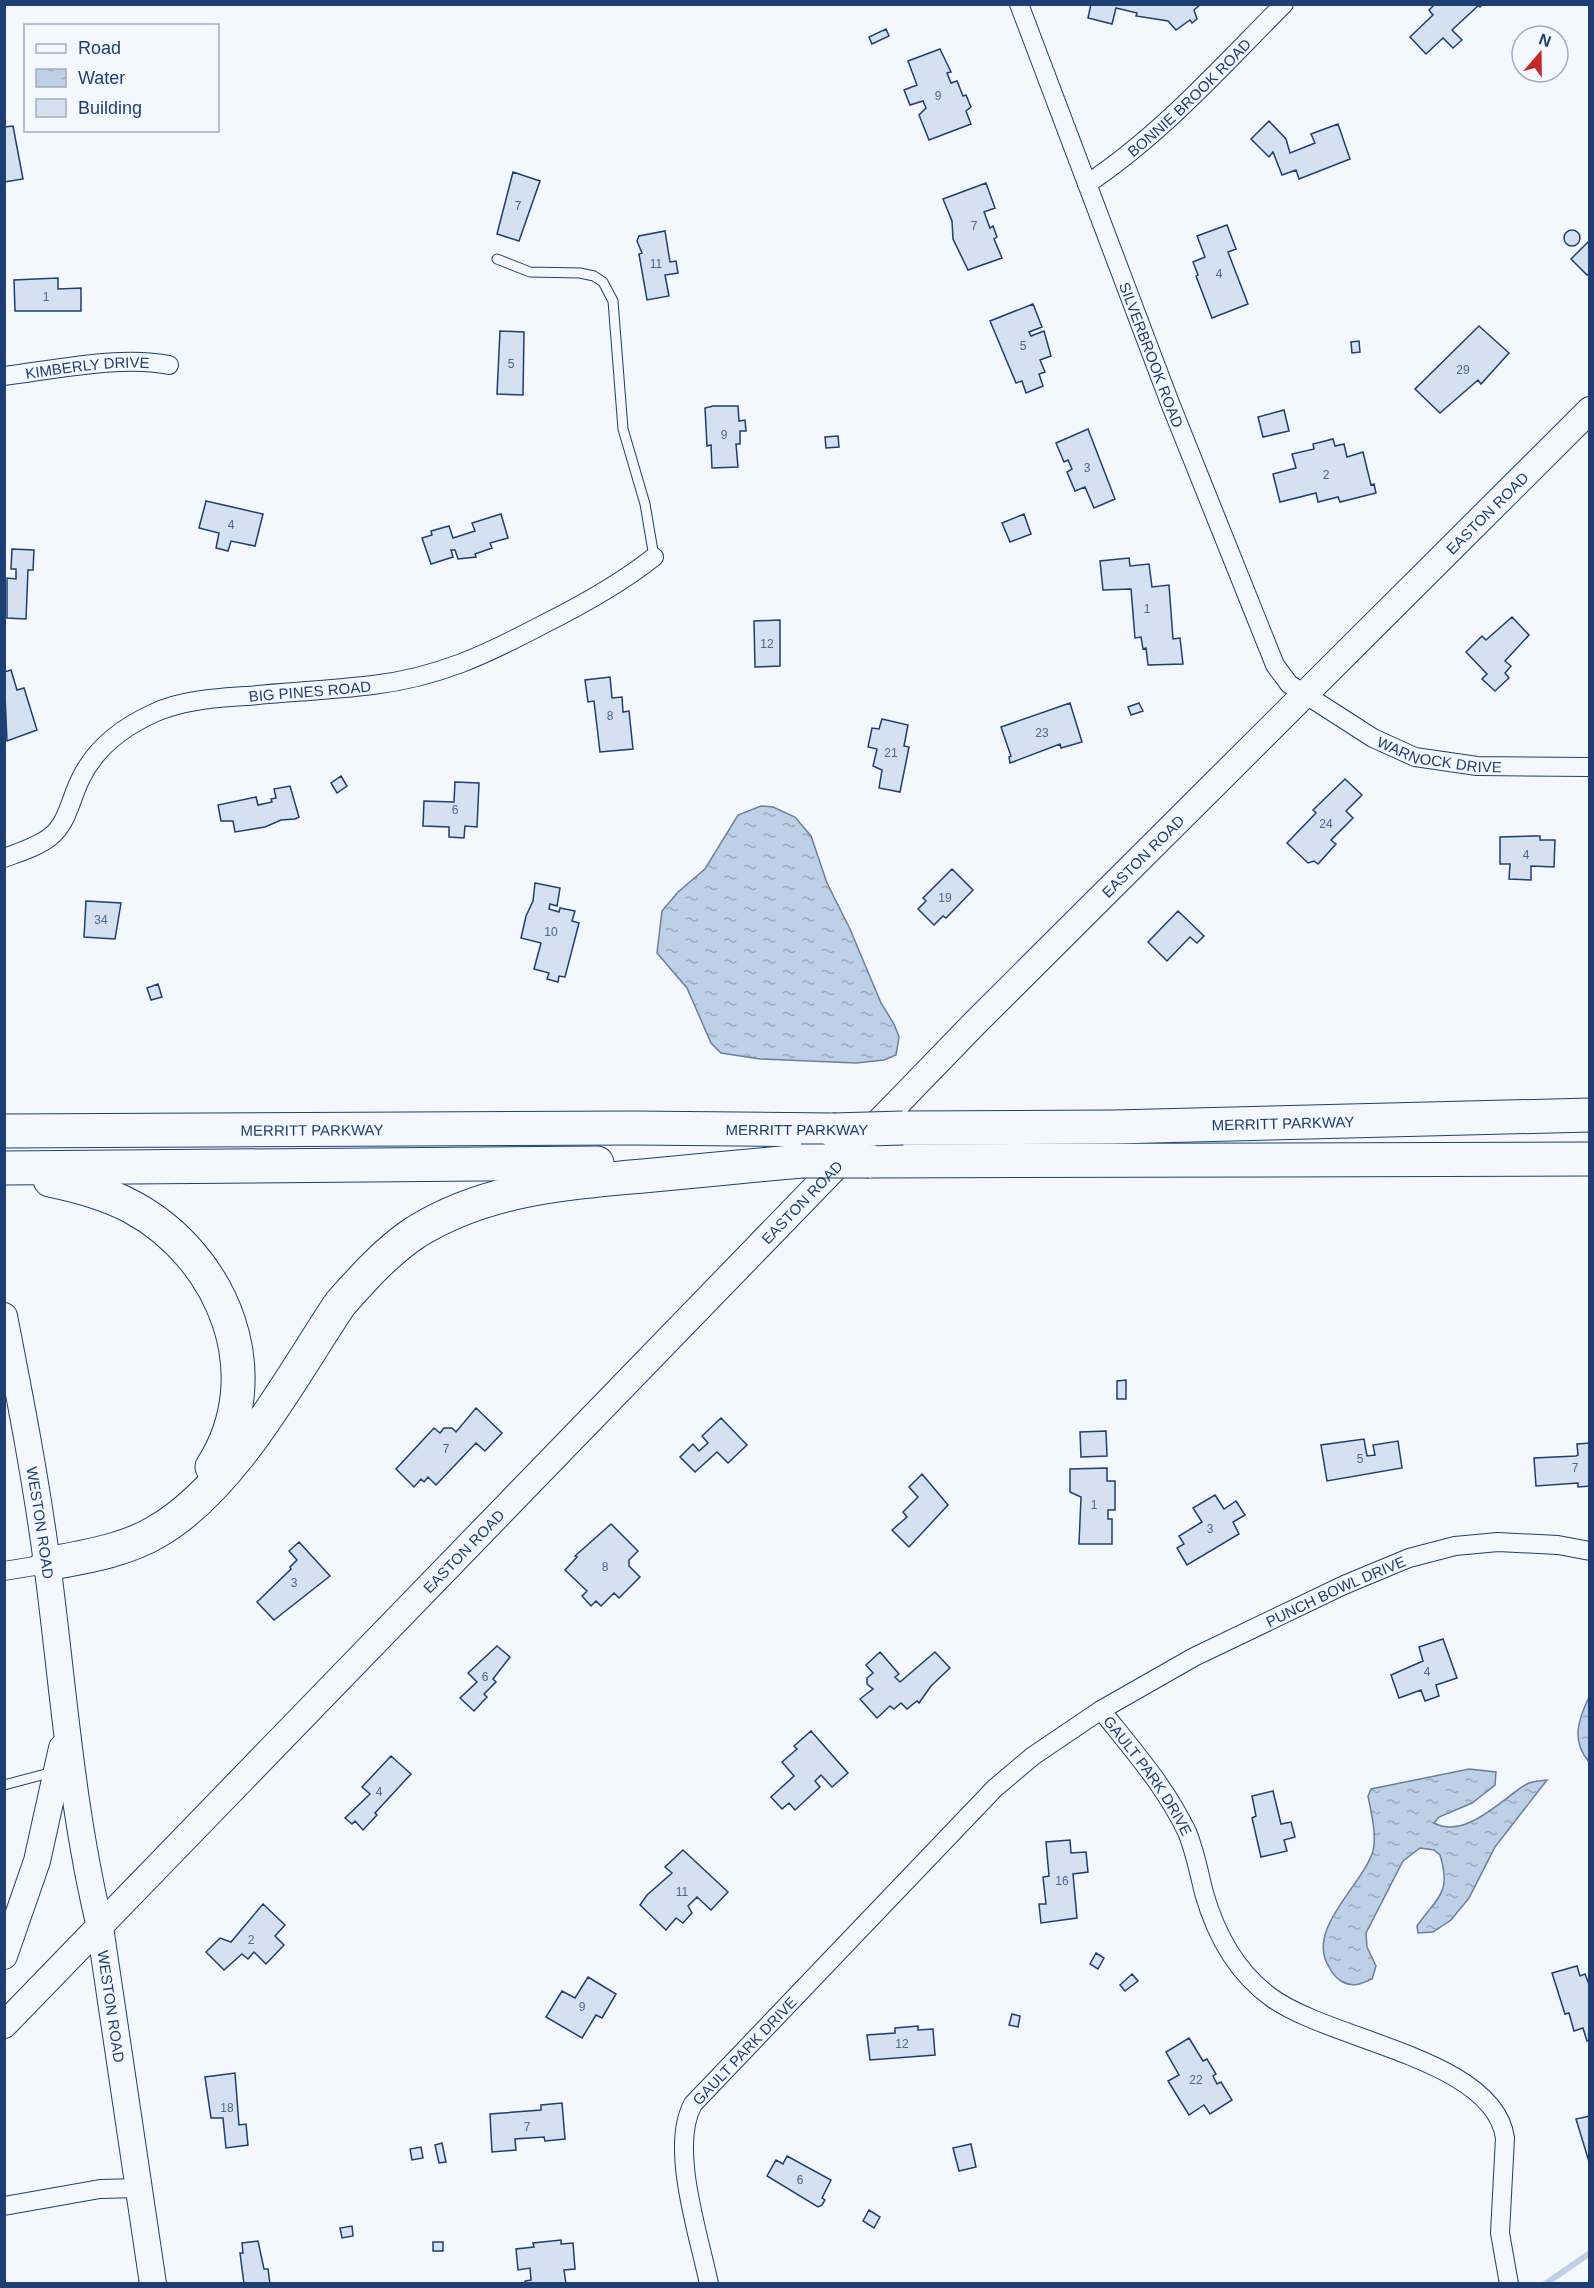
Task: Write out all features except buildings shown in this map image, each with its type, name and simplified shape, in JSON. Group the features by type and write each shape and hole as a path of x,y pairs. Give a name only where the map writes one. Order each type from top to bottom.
{"highway":[{"name":"MERRITT PARKWAY","path":"4,1131 599,1128 833,1130 1114,1127 1590,1115"},
{"path":"4,1169 801,1161 1590,1159"},
{"path":"47,1564 124,1546 155,1533 182,1513 232,1465 340,1304 376,1265 415,1233 471,1204 522,1190 801,1161"},
{"path":"4,1169 82,1187 111,1197 142,1213 166,1230 193,1257 225,1308 234,1333 240,1369 236,1404 224,1446 182,1513"}],"main road":[{"name":"EASTON ROAD","path":"4,2025 975,1023 1303,693 1590,410"},
{"name":"WESTON ROAD","path":"4,1316 47,1564 65,1730 100,1927 153,2283"},
{"name":"WESTON ROAD","path":"6,1947 37,1861 65,1730"}],"street":[{"name":"SILVERBROOK ROAD","path":"1019,4 1250,605 1275,665 1289,684 1303,693"},
{"name":"BONNIE BROOK ROAD","path":"1087,184 1121,161 1190,98 1284,4"},
{"name":"KIMBERLY DRIVE","path":"4,376 136,361 169,365"},
{"name":"BIG PINES ROAD","path":"4,858 50,837 60,827 80,778 102,746 128,726 156,712 219,698 373,685 413,679 454,667 476,659 592,600 654,557"},
{"name":"WARNOCK DRIVE","path":"1303,693 1373,738 1415,757 1477,766 1590,767"},
{"name":"PUNCH BOWL DRIVE","path":"1101,1710 1194,1657 1344,1585 1409,1557 1455,1546 1498,1542 1558,1545 1590,1551"},
{"path":"4,1571 47,1564"},
{"name":"GAULT PARK DRIVE","path":"709,2283 683,2143 686,2121 698,2097 995,1788 1042,1749 1101,1710 1168,1796 1188,1834 1218,1933 1236,1962 1254,1983 1283,2005 1308,2018 1456,2077 1479,2091 1491,2104 1502,2123 1505,2138 1500,2233 1509,2283"},
{"path":"4,2206 100,2189 140,2188"}],"lane":[{"path":"498,259 530,272 594,276 603,282 613,301 623,429 645,504 654,557"},
{"path":"4,1785 58,1770"}],"water":[{"path":"761,806 773,807 795,817 811,836 827,883 850,929 881,1003 894,1024 899,1037 896,1055 884,1060 856,1063 760,1059 721,1053 711,1043 687,988 657,953 662,911 678,892 705,869 738,815"},
{"path":"1589,1697 1589,1762 1580,1746 1578,1730"},
{"path":"1469,1769 1496,1772 1495,1785 1472,1803 1439,1817 1434,1823 1446,1827 1470,1822 1527,1784 1547,1780 1495,1847 1469,1898 1451,1920 1433,1932 1418,1933 1417,1926 1436,1901 1443,1887 1444,1878 1440,1855 1434,1850 1420,1848 1403,1861 1366,1933 1367,1947 1376,1966 1372,1979 1353,1985 1341,1981 1329,1967 1324,1952 1324,1938 1338,1907 1359,1878 1373,1851 1374,1831 1368,1796 1371,1789"}],"waterway":[{"path":"1545,2284 1590,2253"}]}
